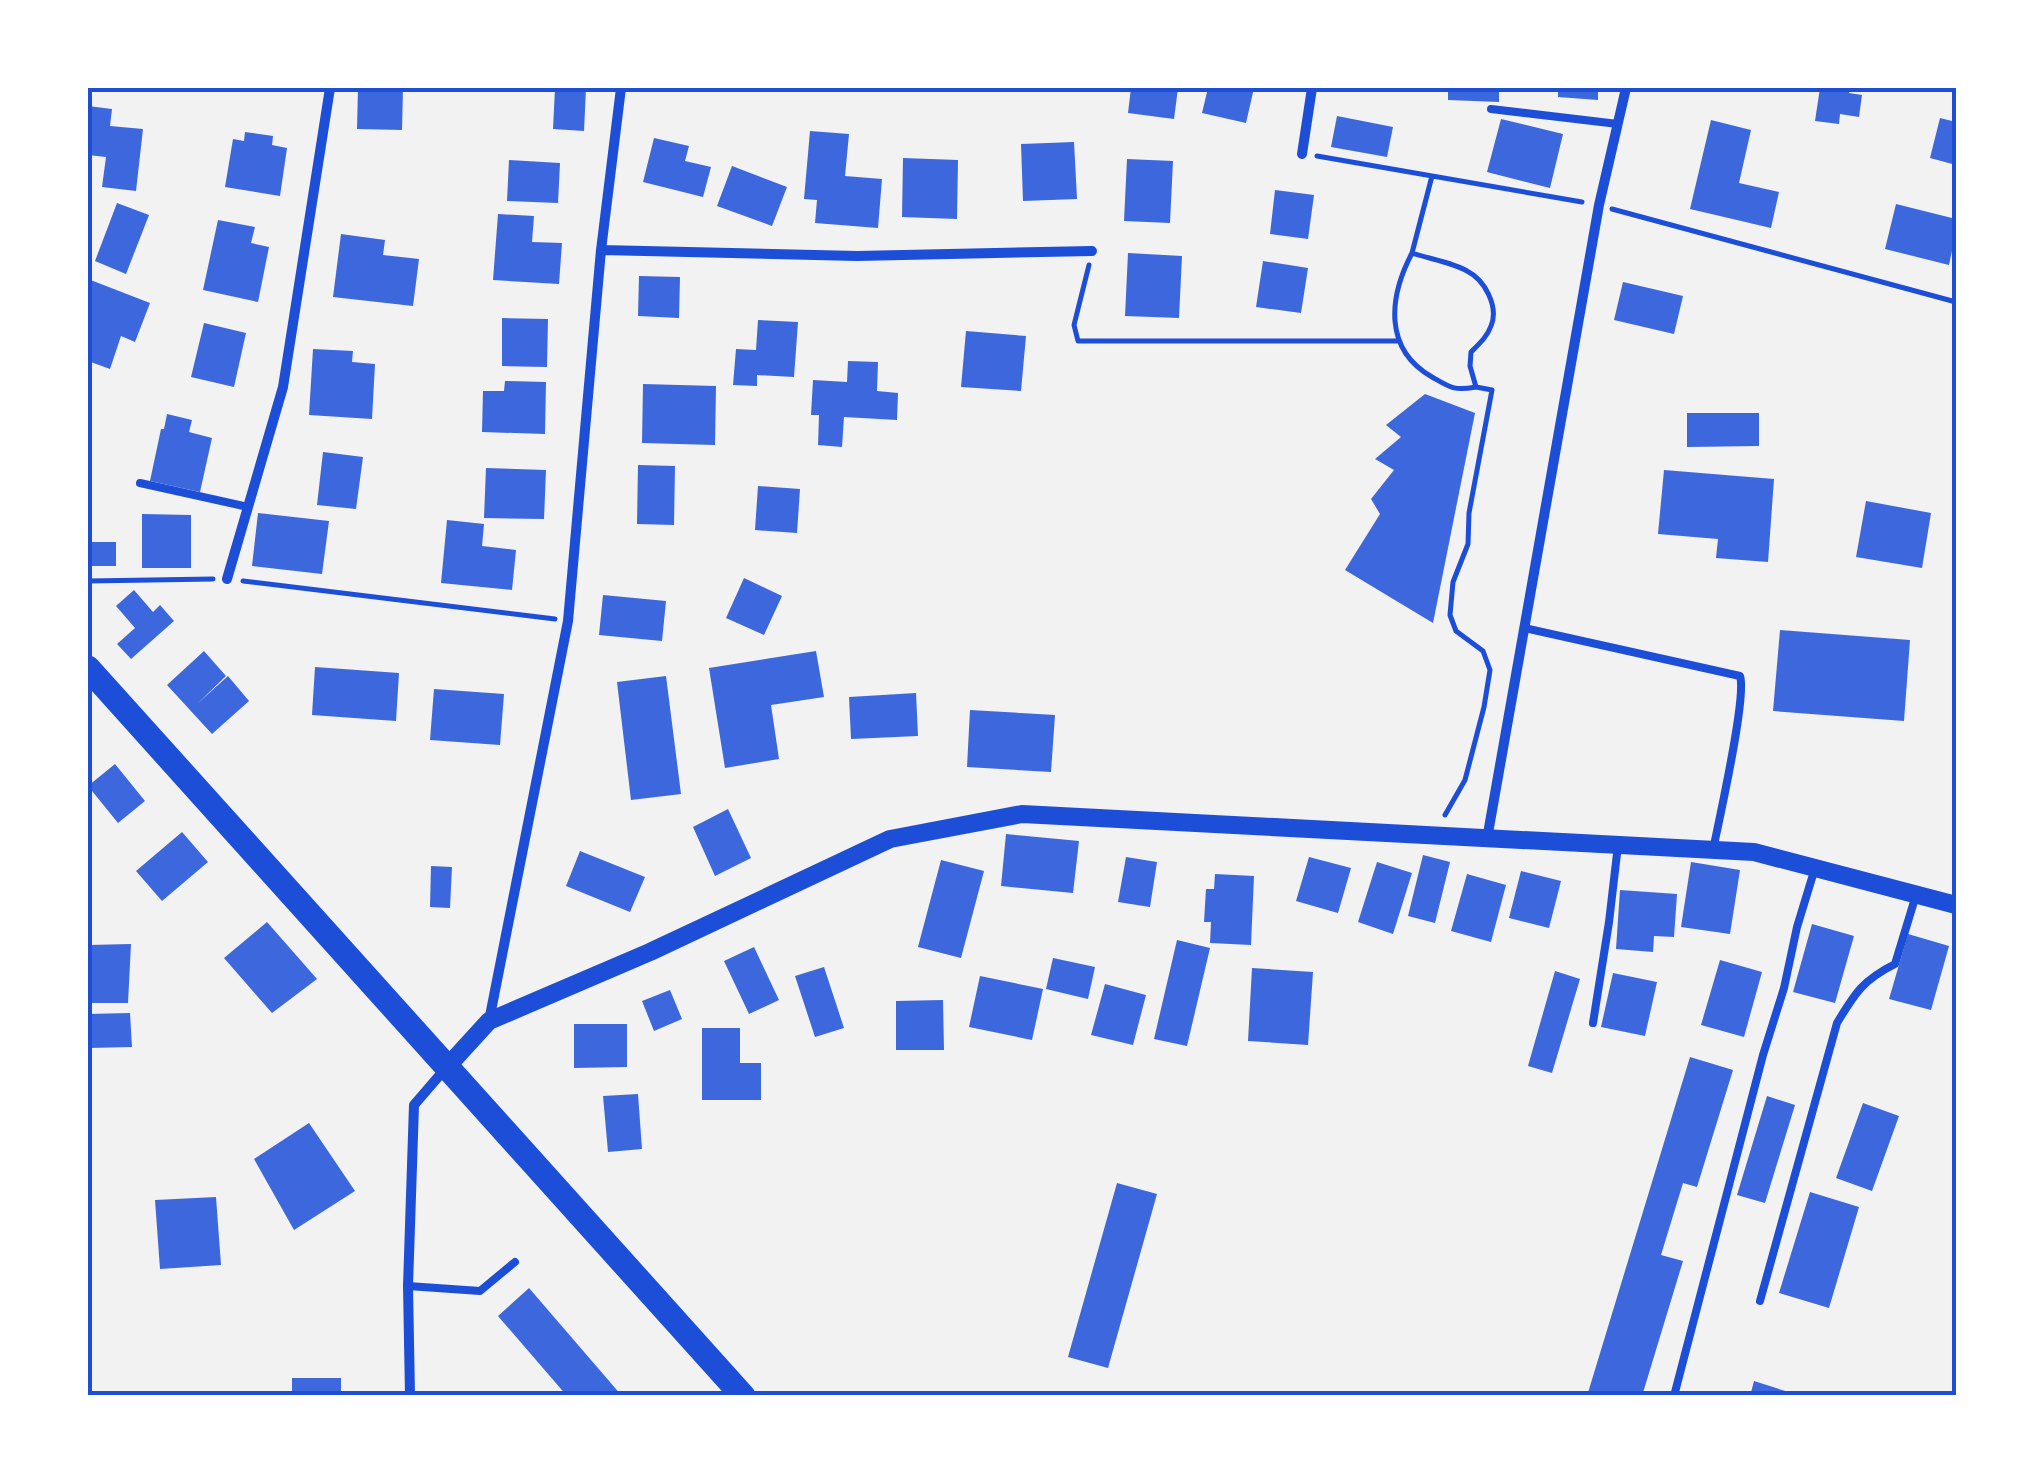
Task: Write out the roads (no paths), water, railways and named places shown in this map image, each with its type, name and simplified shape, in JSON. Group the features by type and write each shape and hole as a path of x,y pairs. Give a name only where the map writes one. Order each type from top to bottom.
{"main road":[{"path":"88,668 743,1396"}],"street":[{"path":"226,579 283,387 330,88"},
{"path":"489,1022 568,621 601,250 621,88"},
{"path":"1302,154 1312,88"},
{"path":"1487,838 1599,205 1626,88"},
{"path":"601,250 857,256 1092,252"},
{"path":"410,1396 408,1286 414,1105 489,1022 890,840 1022,814 1754,852 1956,905"}],"lane":[{"path":"1492,109 1618,124"},
{"path":"140,483 248,508"},
{"path":"1524,628 1740,676 1738,717 1714,850"},
{"path":"1593,1023 1618,846"},
{"path":"1674,1396 1814,868"},
{"path":"1760,1301 1837,1023 1857,989 1895,964 1916,895"},
{"path":"408,1286 480,1291 516,1262"}]}
